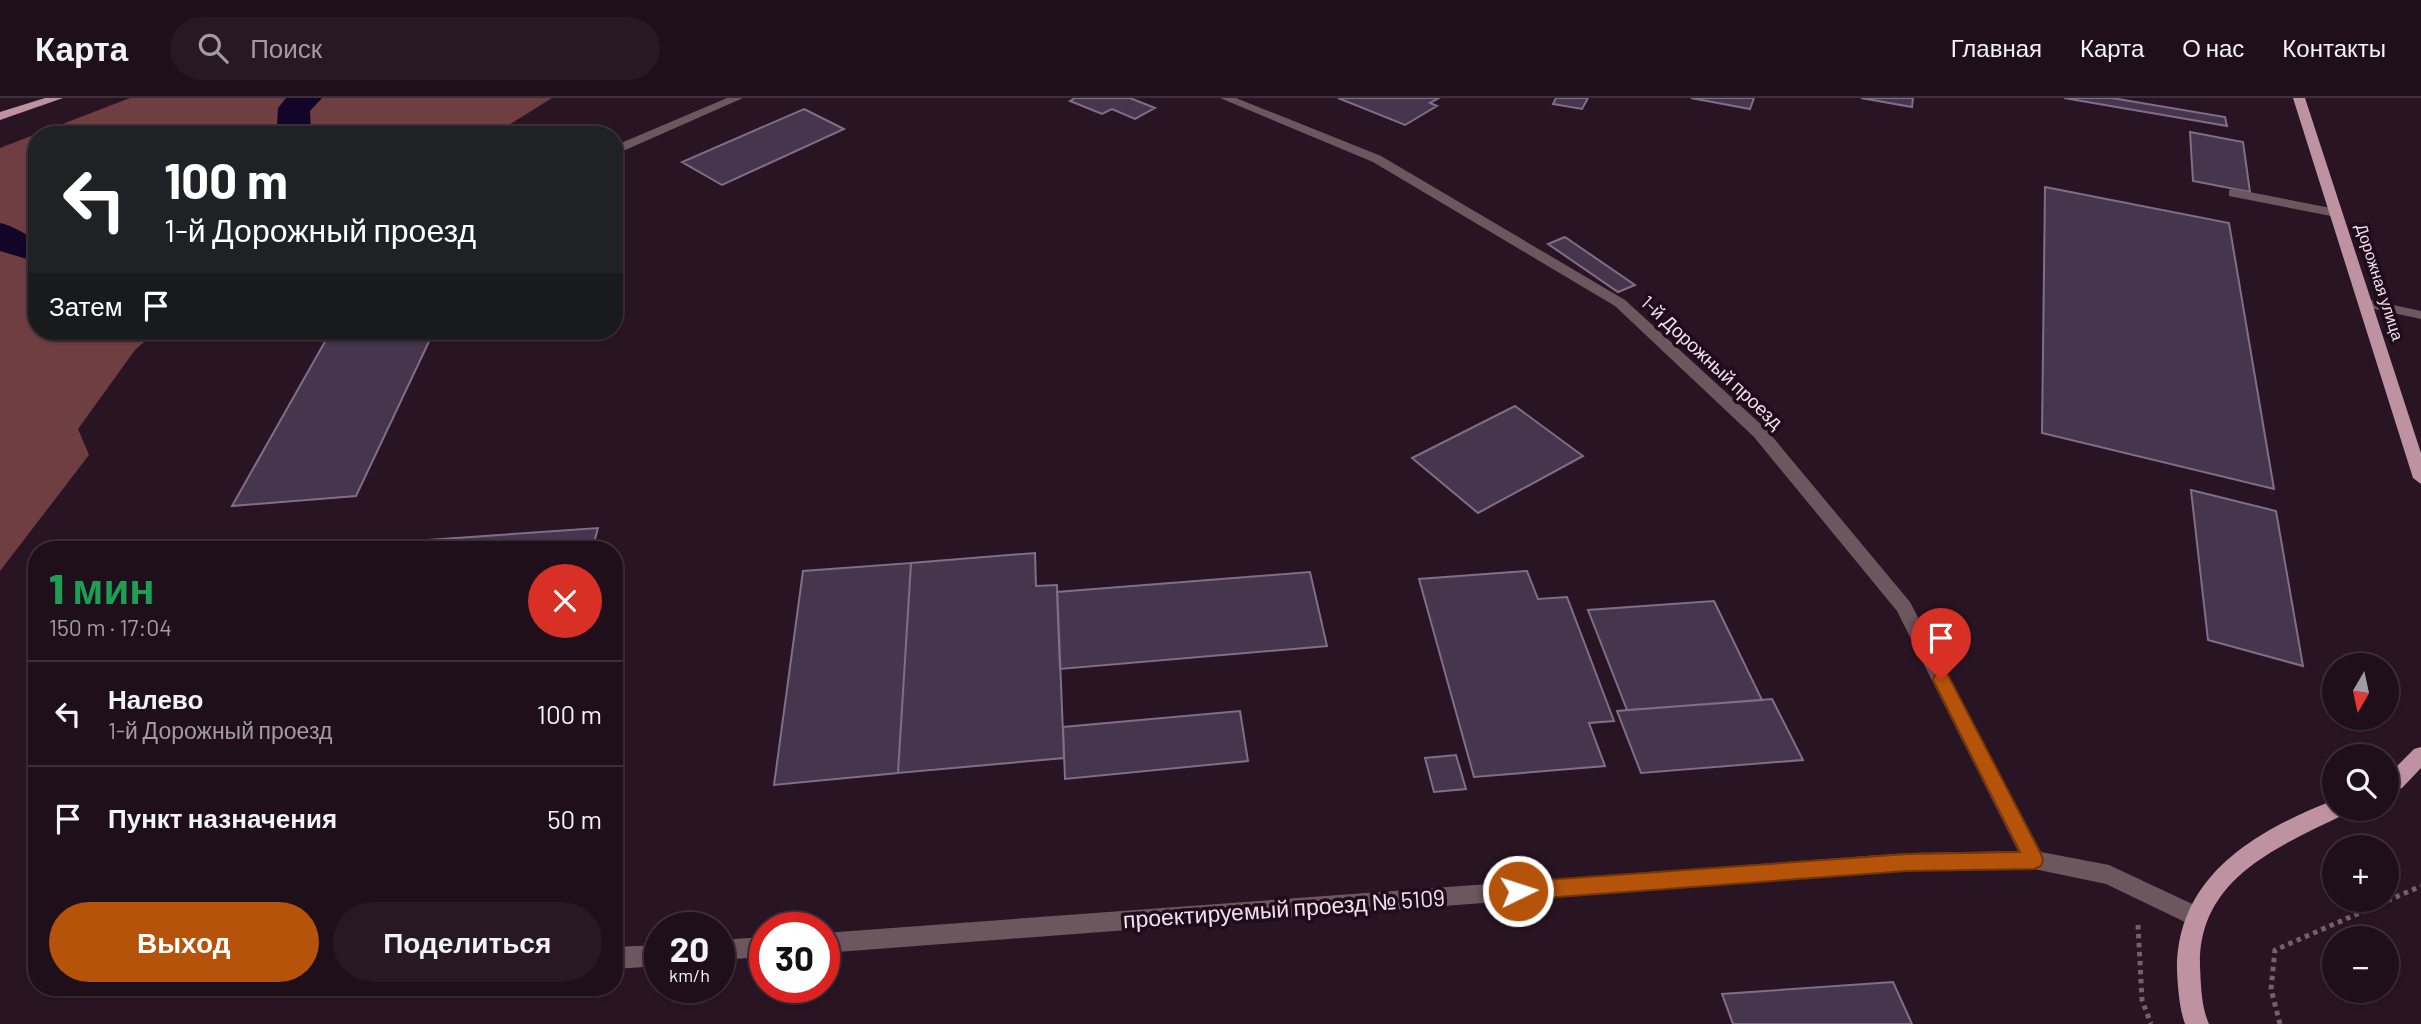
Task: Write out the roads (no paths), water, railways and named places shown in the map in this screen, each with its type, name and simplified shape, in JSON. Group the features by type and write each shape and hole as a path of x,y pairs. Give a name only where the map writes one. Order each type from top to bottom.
{"main road":[{"path":"0,116 57,98"},
{"name":"Дорожная улица","path":"2299,98 2421,478"},
{"path":"2399,778 2421,755"},
{"path":"2197,1024 2185,956 2195,916 2217,879 2252,852 2322,816"}],"street":[{"path":"623,147 737,98"},
{"name":"1-й Дорожный проезд","path":"1226,98 1377,159 1620,303 1760,433 1904,607 2034,860"},
{"path":"2234,193 2336,213"},
{"path":"2365,303 2421,315"},
{"name":"проектируемый проезд № 5109","path":"840,942 1907,862 2034,860 2109,875 2195,916"},
{"path":"623,957 644,956"}],"waterway":[{"path":"294,126 294,108 306,98"},
{"path":"0,234 9,242 28,248"}]}
